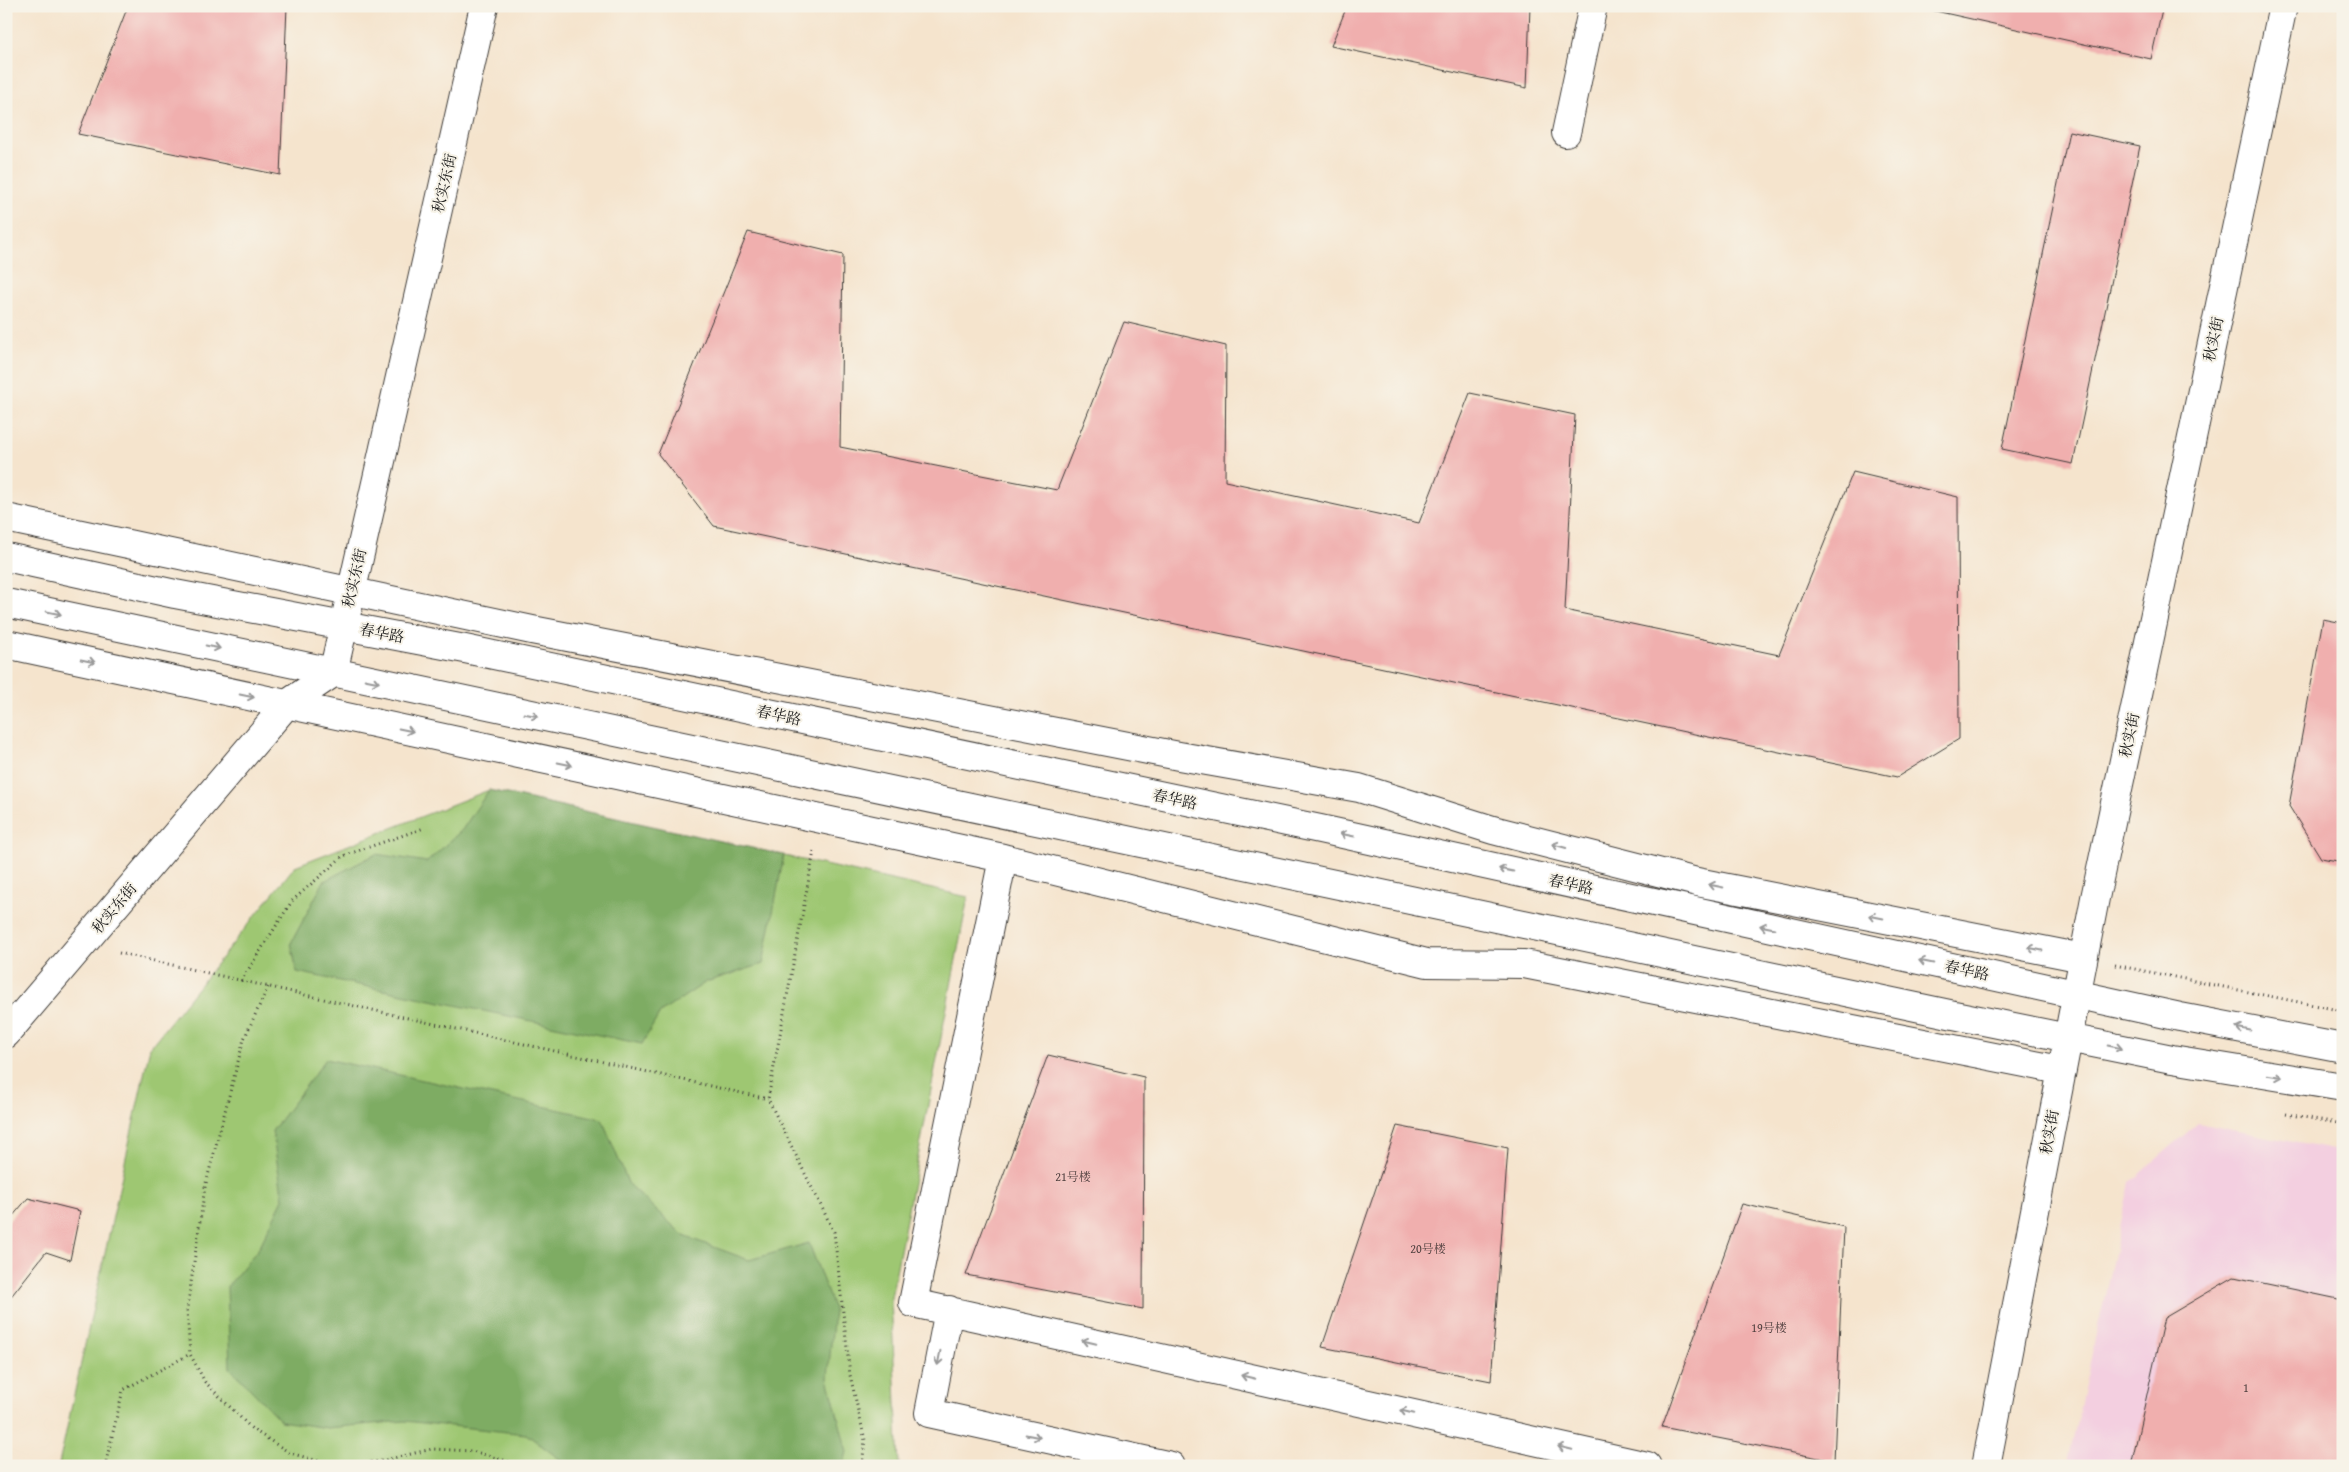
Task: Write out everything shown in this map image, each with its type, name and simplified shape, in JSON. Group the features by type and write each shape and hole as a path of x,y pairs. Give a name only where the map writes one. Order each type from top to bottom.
{"street":[{"name":"秋实东街","path":"6,1034 287,704 333,673 484,6"},
{"path":"1566,134 1593,6"},
{"name":"秋实街","path":"1986,1466 2060,1070 2283,6"},
{"path":"6,518 551,634 1179,756 1359,788 1493,830 1697,882 2083,958"},
{"name":"春华路","path":"6,557 174,594 484,653 1275,820 2180,1017 2343,1048"},
{"path":"6,603 2067,1038 2343,1088"},
{"path":"6,644 1003,858 1427,963 1524,964 2060,1070"},
{"path":"1003,858 913,1303 1647,1466"},
{"path":"949,1310 929,1413 1171,1466"}],"path":[{"path":"820,819 768,1099 834,1232 850,1376 865,1440 862,1466"},
{"path":"241,981 292,900 343,856 424,828"},
{"path":"82,945 768,1099"},
{"path":"2083,958 2343,1011"},
{"path":"268,987 244,1039 205,1187 186,1310 190,1354 205,1382 252,1429 290,1453 336,1466"},
{"path":"105,1466 123,1390 190,1354"},
{"path":"341,1466 381,1461 432,1449 472,1451 524,1466"}],"shaded area":[{"path":"2198,1123 2343,1152 2343,1466 2067,1466 2130,1182"}],"green space":[{"path":"489,790 968,897 891,1298 899,1466 69,1466 59,1464 150,1047 295,866"},
{"path":"489,790 784,855 763,964 706,982 660,1013 642,1044 297,972 291,943 324,881 376,854 427,862 462,830"},
{"path":"326,1059 602,1119 629,1185 684,1236 749,1260 809,1243 834,1310 828,1378 847,1452 843,1466 569,1466 526,1434 405,1421 327,1428 281,1421 230,1368 227,1287 259,1248 283,1199 272,1131"}],"building":[{"path":"128,6 287,6 280,175 78,134"},
{"path":"1347,6 1530,6 1527,88 1331,46"},
{"path":"1913,6 2163,6 2151,59"},
{"path":"2069,131 2140,146 2073,464 2002,449"},
{"path":"748,232 843,255 840,447 1057,490 1124,322 1226,346 1225,481 1419,523 1470,393 1575,415 1565,610 1779,655 1853,472 1958,497 1959,739 1897,777 714,526 658,454"},
{"path":"2323,619 2343,623 2343,862 2321,858 2289,806"},
{"path":"1048,1055 1144,1077 1143,1309 966,1275"},
{"path":"1397,1126 1508,1148 1491,1381 1322,1347"},
{"path":"28,1198 80,1211 70,1260 46,1252 9,1299 6,1307 6,1224"},
{"path":"1742,1204 1844,1227 1834,1461 1662,1427"},
{"path":"2234,1277 2343,1300 2343,1466 2131,1466 2164,1318"}]}
